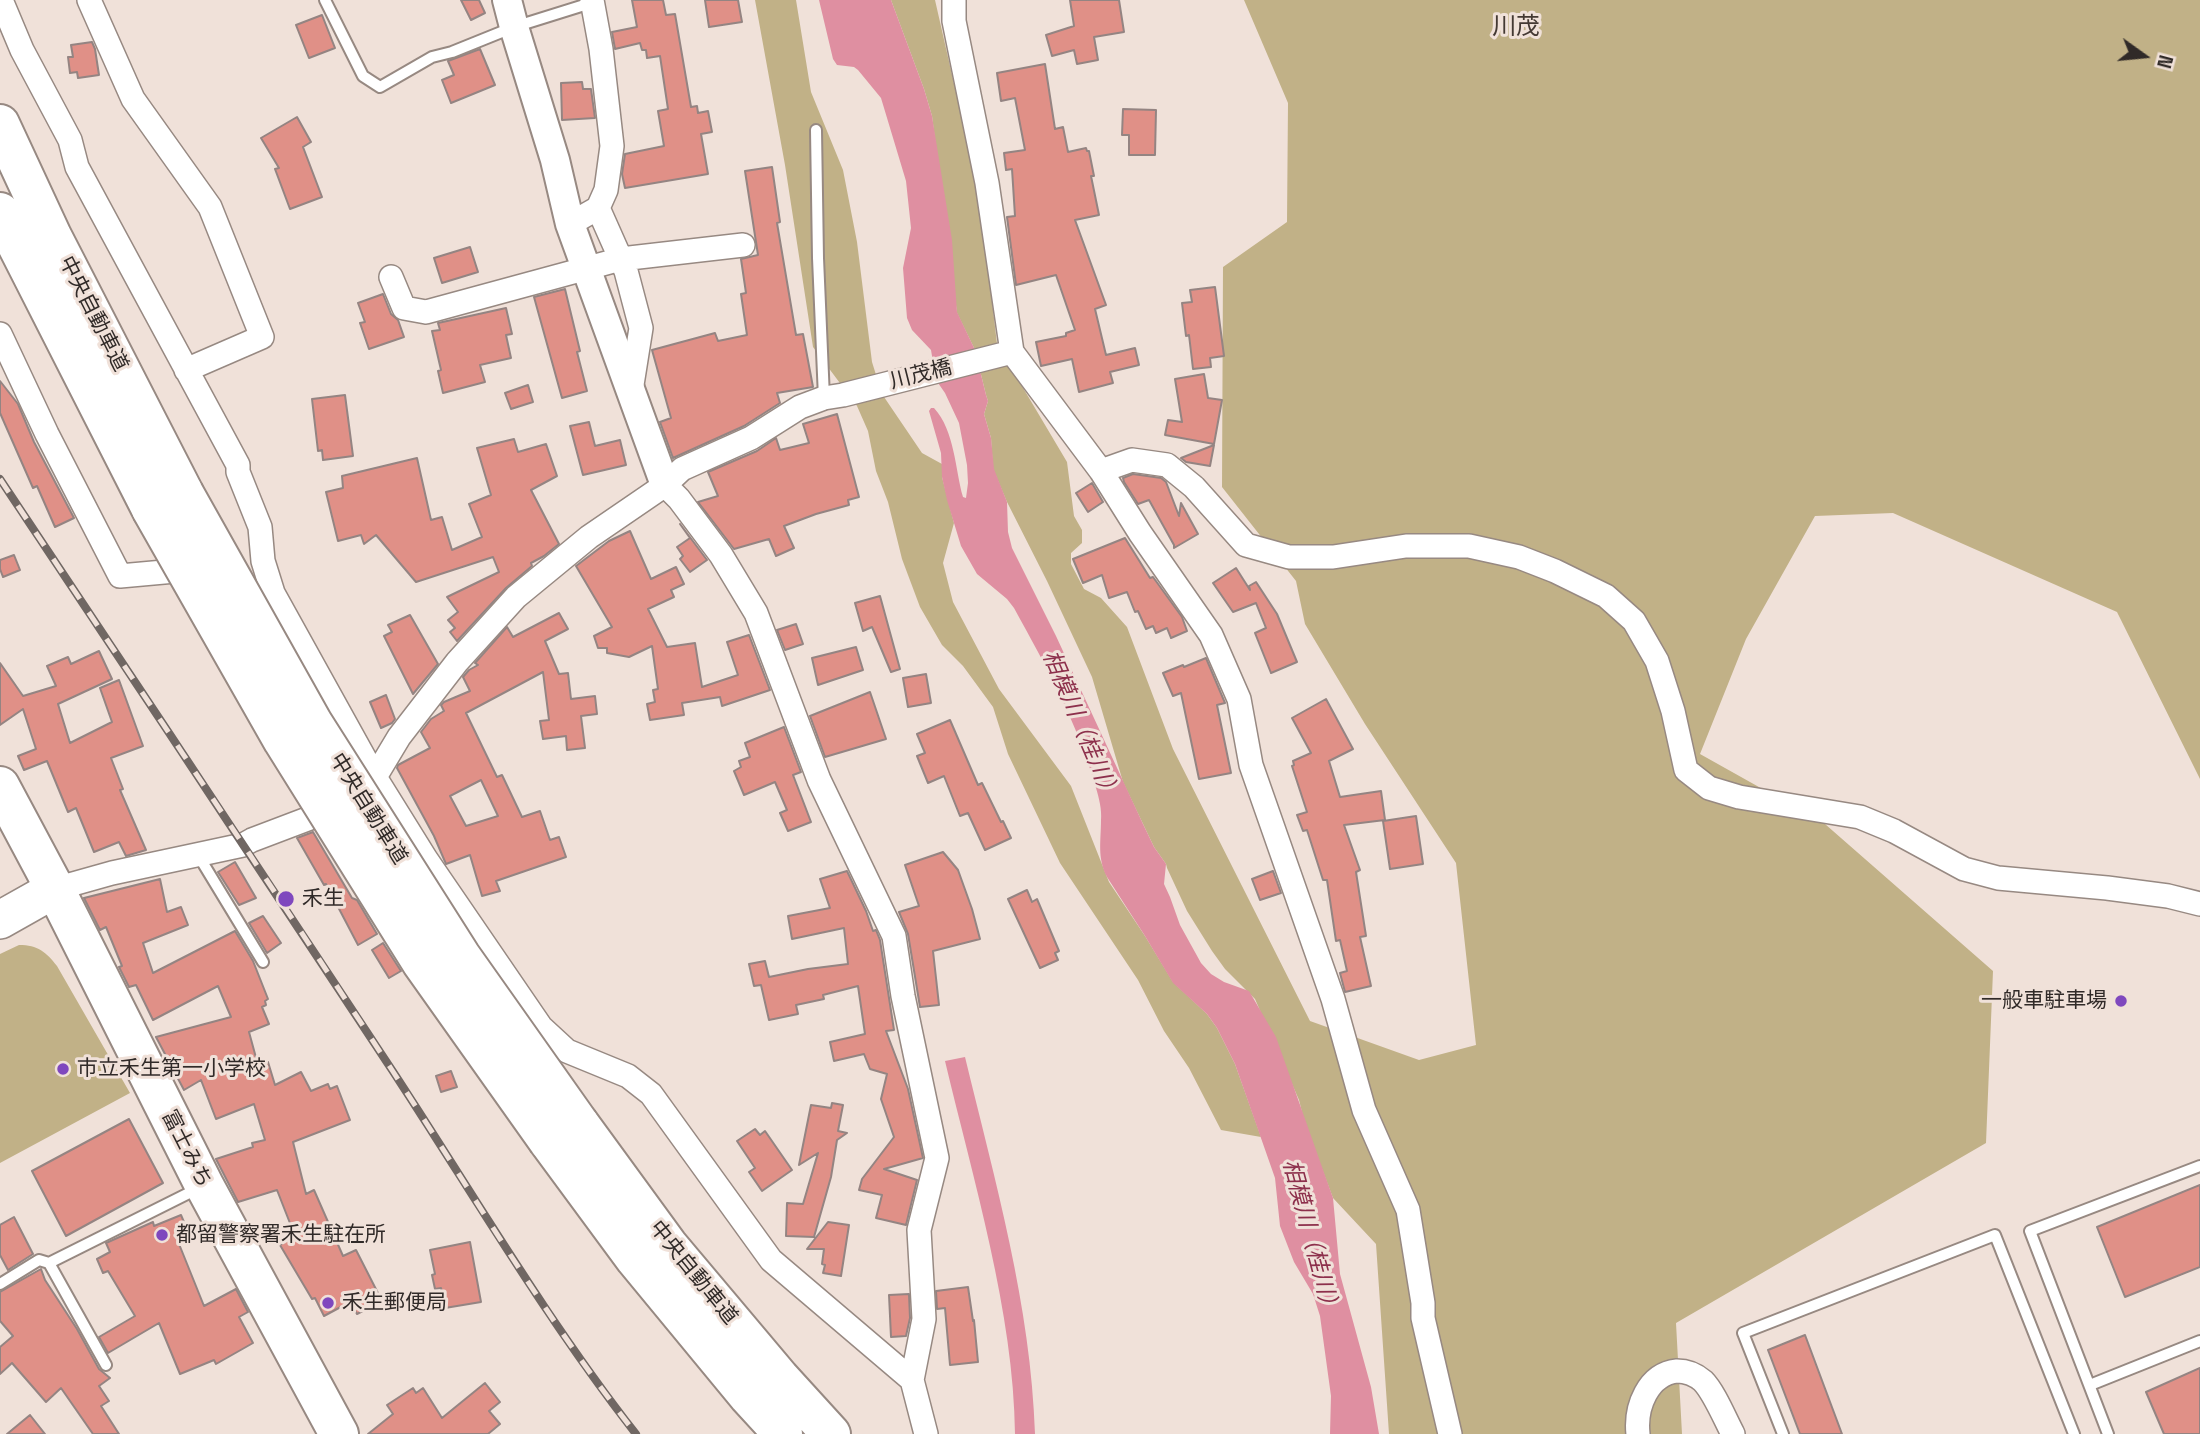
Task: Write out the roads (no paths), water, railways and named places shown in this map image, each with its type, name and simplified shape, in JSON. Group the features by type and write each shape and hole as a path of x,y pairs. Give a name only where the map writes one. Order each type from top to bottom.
{"highway":[{"name":"中央自動車道","path":"0,124 168,501 283,741 414,950 564,1132 668,1245 831,1434"},
{"name":"中央自動車道","path":"0,212 168,501"},
{"name":"富士みち","path":"0,786 204,1185 339,1434"},
{"name":"中央自動車道","path":"564,1132 635,1259 748,1396 783,1434"}],"main road":[{"path":"0,920 55,889"}],"street":[{"path":"1,0 22,50 70,140 77,167 238,465 238,472 260,527 263,561 273,593 375,777 426,859 541,1027 567,1051 628,1076 651,1094 771,1260 912,1380"},
{"path":"89,0 133,99 210,207 262,337 186,370"},
{"path":"954,0 954,21 986,183 1005,354 1101,471 1140,533 1211,635 1239,699 1251,765 1333,999 1364,1110 1408,1210 1423,1318 1450,1434"},
{"path":"570,224 598,208 606,190 612,146 595,1"},
{"path":"510,13 555,160 570,224 665,485 679,499 721,555 756,613 819,780 894,936 903,996 937,1158 919,1230 924,1319 912,1380 926,1434"},
{"path":"598,208 626,271 641,328 631,391"},
{"path":"391,277 404,308 426,312 621,260 743,245"},
{"path":"0,334 47,434 120,576 263,561"},
{"name":"川茂橋","path":"375,777 399,737 457,662 516,597 589,537 665,485 682,469 751,438 800,407 1005,354"},
{"path":"1101,471 1132,460 1167,465 1194,487 1246,545 1289,557 1333,557 1406,546 1469,546 1519,557 1555,570 1606,596 1634,621 1657,661 1673,711 1686,770 1709,788 1739,797 1860,817 1894,831 1964,869 1998,878 2107,888 2168,896 2200,904"},
{"path":"55,889 112,873 243,845 310,818 375,777"},
{"path":"1638,1434 1637,1424 1642,1399 1651,1384 1664,1373 1682,1371 1705,1382 1733,1434"}],"lane":[{"path":"325,0 363,76 380,87 432,57 452,52 510,13 595,1"},
{"path":"816,130 818,258 833,397"},
{"path":"198,855 263,962"},
{"path":"2108,1434 2030,1231 2200,1166"},
{"path":"0,1284 39,1260 49,1263 204,1185"},
{"path":"1783,1434 1743,1333 1995,1235 2074,1434"},
{"path":"49,1263 106,1365"},
{"path":"2090,1385 2200,1340"}],"water":[{"name":"相模川（桂川）","path":"819,0 891,0 932,116 952,240 957,312 975,350 988,401 984,414 991,438 994,469 1007,502 1008,532 1012,548 1154,847 1166,864 1164,884 1180,925 1201,963 1211,974 1249,991 1276,1037 1333,1198 1340,1274 1371,1387 1379,1434 1330,1434 1331,1396 1320,1316 1313,1294 1294,1262 1280,1226 1275,1178 1235,1064 1217,1028 1207,1014 1173,983 1107,877 1101,856 1099,800 1089,764 1071,718 1014,608 977,574 961,546 947,500 941,453 929,411 934,408 946,428 963,497 966,498 967,465 959,423 936,380 931,350 912,330 907,318 903,268 911,228 906,181 881,98 858,70 837,65 833,59"},
{"path":"965,1057 1019,1291 1027,1339 1035,1434 1015,1434 1008,1341 1000,1294 945,1061"}],"railway":[{"path":"0,479 392,1070 540,1300 636,1434"}],"place":[{"name":"禾生","path":"286,899"},
{"name":"一般車駐車場","path":"2121,1001"},
{"name":"市立禾生第一小学校","path":"63,1069"},
{"name":"都留警察署禾生駐在所","path":"162,1235"},
{"name":"禾生郵便局","path":"328,1303"}],"district":[{"name":"川茂","path":"1516,27"}]}
